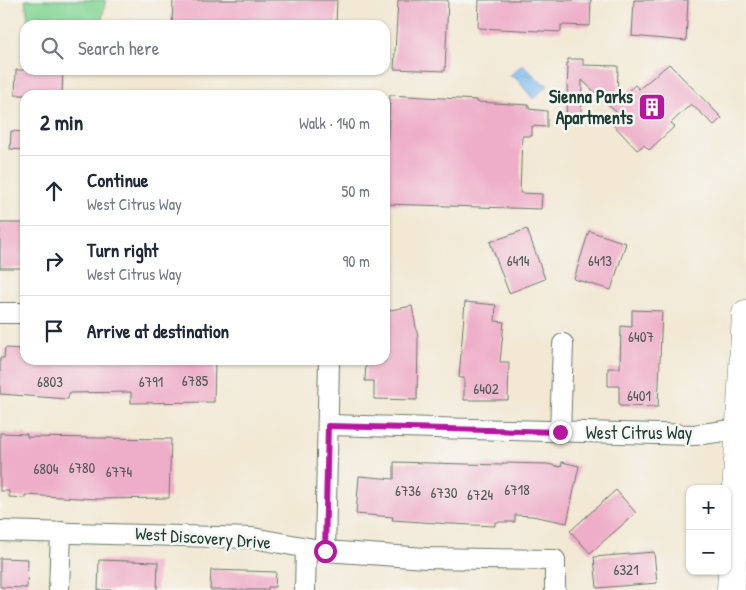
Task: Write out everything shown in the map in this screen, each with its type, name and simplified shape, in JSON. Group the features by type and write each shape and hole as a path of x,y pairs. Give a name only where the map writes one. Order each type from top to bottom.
{"main road":[{"path":"732,590 746,314"}],"street":[{"path":"0,313 20,314"},
{"path":"560,432 563,344"},
{"path":"305,590 315,549 328,426 329,365"},
{"name":"West Citrus Way","path":"328,426 694,435 740,429"},
{"name":"West Discovery Drive","path":"0,531 253,538 315,549 426,558 556,560 555,590"},
{"path":"59,590 61,532"}],"green space":[{"path":"25,0 105,0 102,20 28,20"}],"water":[{"path":"523,64 539,81 548,85 533,99 517,79 510,76"}],"building":[{"path":"173,0 337,0 336,20 172,20"},
{"path":"398,0 448,0 445,71 394,69"},
{"path":"479,0 591,0 590,26 561,25 561,32 478,28"},
{"name":"Sienna Parks Apartments","path":"634,0 688,0 686,41 632,36"},
{"path":"568,59 583,59 583,65 618,66 617,101 635,85 639,89 669,64 722,118 714,125 691,104 671,123 675,126 649,150 644,145 637,150 608,119 616,112 582,80 581,118 566,117 568,67 565,64 568,64"},
{"path":"16,70 20,70 20,75 63,75 62,90 20,90 20,95 15,95"},
{"path":"390,95 529,105 529,109 547,111 547,127 532,126 532,136 522,136 520,193 542,194 541,209 390,204"},
{"path":"11,131 20,132 20,150 10,149"},
{"path":"0,223 20,223 20,268 0,268"},
{"path":"527,229 545,279 509,293 490,242"},
{"path":"589,231 626,243 611,290 574,279"},
{"path":"465,302 496,305 495,321 504,322 500,362 509,362 508,400 464,400 464,378 459,378"},
{"path":"412,306 418,338 417,400 374,399 374,381 365,381 366,365 390,365 390,310"},
{"path":"632,310 662,311 658,407 619,406 619,386 608,386 608,368 620,368 621,326 632,327"},
{"path":"5,348 20,349 20,365 215,365 214,402 131,403 131,392 69,393 68,399 0,394 0,358 4,358"},
{"path":"0,433 27,434 27,437 171,439 169,498 97,499 25,495 25,498 9,497 9,491 0,491"},
{"path":"394,462 502,465 502,463 547,464 561,467 562,462 579,466 567,523 532,516 515,515 515,522 495,522 495,526 392,520 393,517 356,514 359,476 394,479"},
{"path":"616,490 636,513 590,553 570,531"},
{"path":"654,552 657,583 597,588 594,557"},
{"path":"0,558 28,559 27,588 0,587"},
{"path":"99,560 158,562 157,590 98,590"},
{"path":"211,570 276,572 275,587 268,587 268,590 210,590"}],"place":[{"name":"Sienna Parks Apartments","path":"652,107"}],"route":[{"path":"325,551 328,426 560,432"}]}
